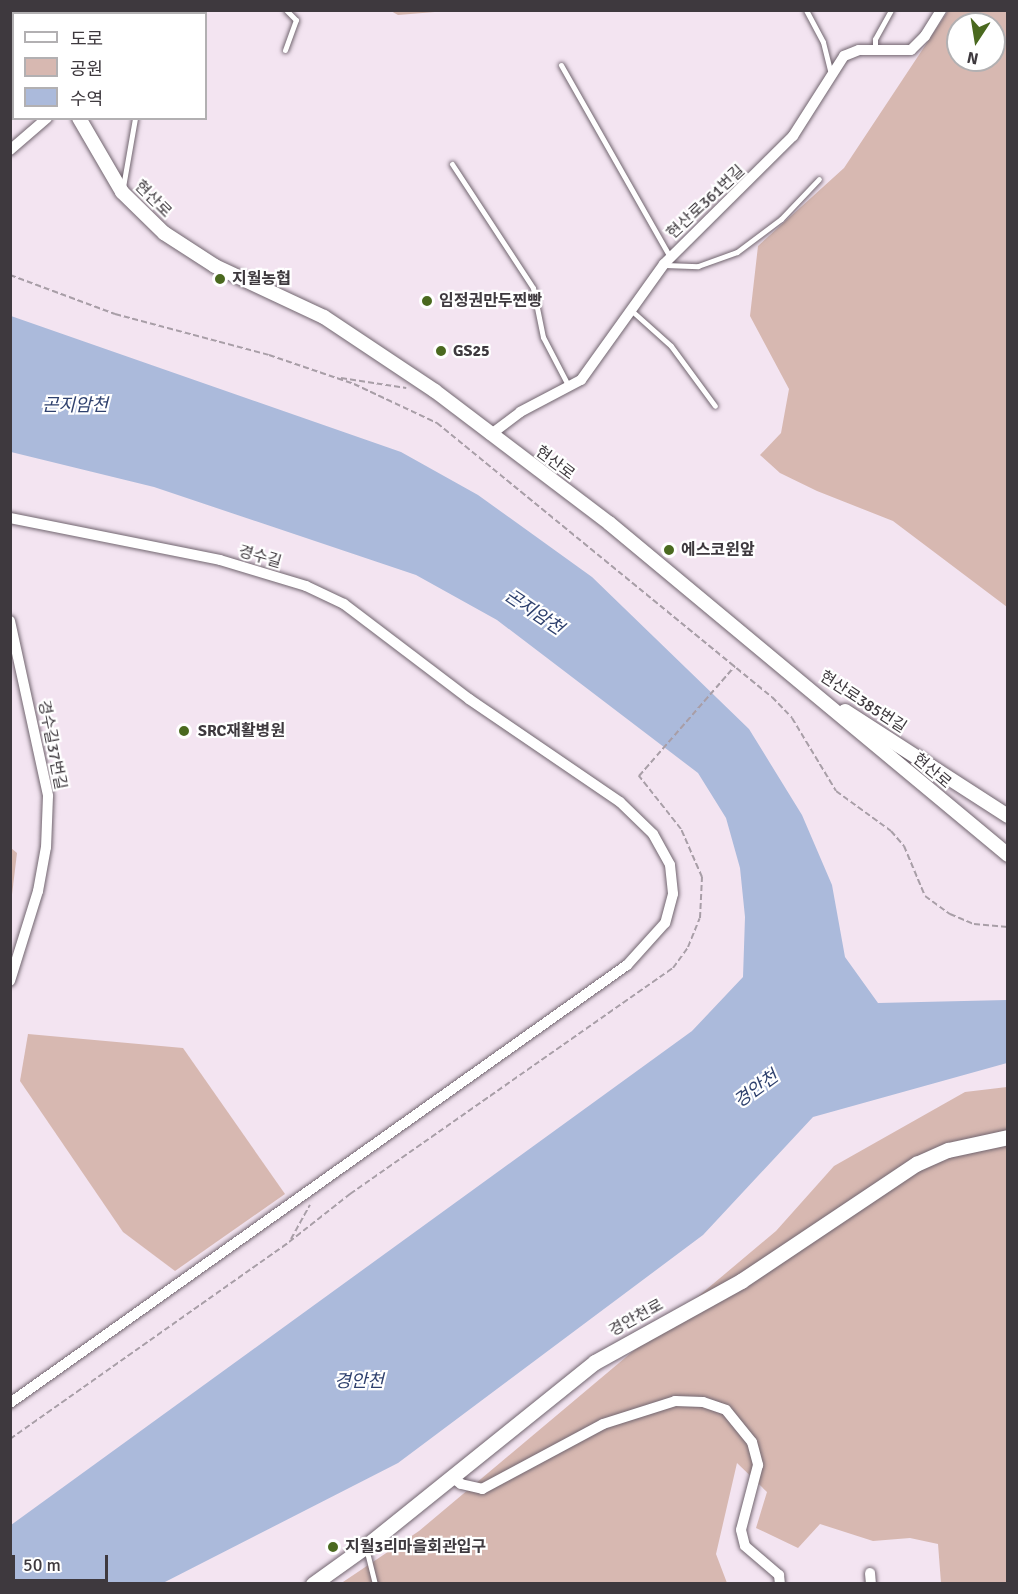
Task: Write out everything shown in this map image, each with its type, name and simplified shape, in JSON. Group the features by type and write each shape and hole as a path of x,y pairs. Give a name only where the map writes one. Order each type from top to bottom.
{"main road":[{"name":"경안천로","path":"313,1584 366,1546 595,1362 741,1281 916,1164 948,1150 1008,1137"}],"street":[{"name":"현산로361번길","path":"490,435 520,412 569,389 592,366 667,261 786,143 844,56 859,50 898,52 919,45 941,10"},
{"path":"10,150 45,120"},
{"name":"현산로","path":"80,120 122,192 147,219 179,245 359,339 435,391 490,435 609,523 1008,855"},
{"name":"경수길","path":"10,518 220,560 306,586 344,603 469,699 620,801 653,834 670,865 673,894 665,923 627,965 10,1402"},
{"name":"경수길37번길","path":"10,621 48,796 46,847 38,891 10,981"},
{"name":"현산로385번길","path":"791,675 1008,816"},
{"path":"452,1477 461,1484 483,1490 603,1424 675,1401 704,1402 726,1410 752,1442 758,1466 741,1530 745,1546 779,1575 780,1584"}],"lane":[{"path":"285,50 296,20 286,10"},
{"path":"806,10 823,42 831,75"},
{"path":"874,52 875,39 891,10"},
{"path":"561,65 667,261 698,266 737,252 781,219 819,180"},
{"path":"122,192 135,120"},
{"path":"452,164 533,288 543,337 569,389"},
{"path":"632,311 682,359 715,406"},
{"path":"366,1546 375,1584"}],"path":[{"path":"10,275 115,314 270,355 333,377 437,423 735,666 792,718 836,791 891,831 904,846 925,896 950,914 974,924 1008,927"},
{"path":"333,377 410,390"},
{"path":"644,770 735,666"},
{"path":"10,1439 289,1242 350,1194 673,968"},
{"path":"289,1242 314,1200 317,1185"}],"green space":[{"path":"391,11 447,11 398,15"},
{"path":"1007,11 1007,607 893,521 817,491 780,473 760,455 781,433 789,389 750,316 758,246 844,168 946,14 946,72 1006,72 1006,12 947,12"},
{"path":"11,848 17,853 11,903"},
{"path":"28,1034 183,1048 285,1194 175,1271 123,1232 20,1081"},
{"path":"1007,1087 1007,1583 941,1583 938,1544 910,1538 873,1541 820,1524 798,1548 756,1528 767,1492 737,1463 716,1554 727,1583 340,1584 419,1531 776,1231 834,1166 965,1092"}],"water":[{"name":"경안천","path":"11,316 401,452 478,495 592,577 749,729 802,815 832,885 845,957 878,1003 1007,1000 1007,1063 813,1117 703,1235 398,1463 163,1583 11,1583 11,1525 692,1031 743,977 745,917 740,868 726,818 698,773 497,620 416,575 154,487 11,452"}],"place":[{"name":"지월농협","path":"220,279"},
{"name":"임정권만두찐빵","path":"427,301"},
{"name":"GS25","path":"441,351"},
{"name":"에스코윈앞","path":"669,550"},
{"name":"SRC재활병원","path":"184,731"},
{"name":"지월3리마을회관입구","path":"333,1547"}],"water label":[{"name":"곤지암천","path":"75,405"},
{"name":"곤지암천","path":"534,612"}]}
